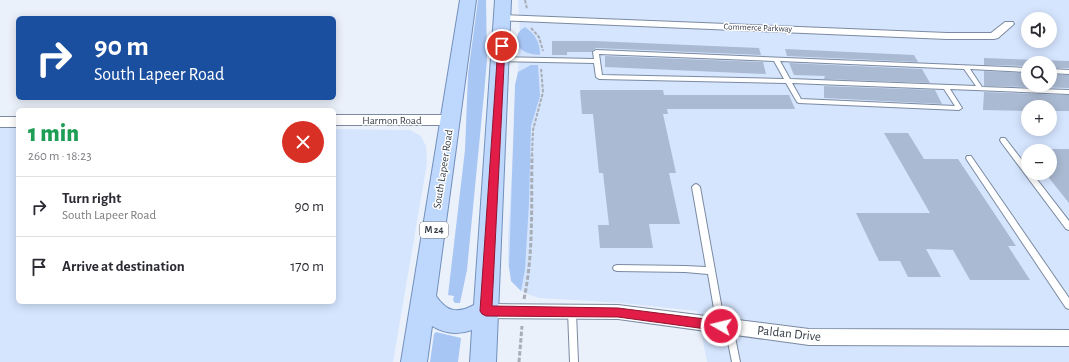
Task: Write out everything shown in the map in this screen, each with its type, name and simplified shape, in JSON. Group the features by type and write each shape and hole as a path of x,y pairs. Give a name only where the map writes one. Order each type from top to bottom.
{"main road":[{"name":"South Lapeer Road","path":"414,362 468,0"},
{"path":"483,362 503,9"},
{"path":"424,299 431,311 438,318 451,322 463,322 475,318 486,311"}],"street":[{"name":"Commerce Parkway","path":"503,9 947,36 994,36 1009,24"},
{"name":"Harmon Road","path":"336,120 451,120"},
{"path":"0,122 16,122"},
{"name":"Paldan Drive","path":"486,311 618,312 809,337 1069,338"}],"lane":[{"path":"1021,70 596,52 599,77 789,81 1069,92"},
{"path":"501,59 597,60"},
{"path":"776,60 799,101 959,108 946,87"},
{"path":"966,68 981,88"},
{"path":"1057,71 1069,72"},
{"path":"1003,140 1021,164"},
{"path":"969,158 1069,305"},
{"path":"1033,180 1069,227"},
{"path":"696,186 712,271 725,326 736,362"},
{"path":"616,268 712,271"},
{"path":"572,312 574,362"}],"path":[{"path":"525,0 528,12"},
{"path":"528,26 539,37 544,55"},
{"path":"524,293 528,280 531,235 533,130 543,92 541,64"},
{"path":"519,362 522,332"}],"shaded area":[{"path":"478,0 486,0 487,60 467,270 460,303 455,303 453,300 454,296 448,295 465,150 468,74"},
{"path":"518,0 1069,0 1069,362 707,362 697,311 621,303 539,298 524,293 515,283 508,265 508,236 520,34"},
{"path":"525,27 532,32 536,39 539,46 540,55 524,52 519,47 517,39 518,35"},
{"path":"531,65 538,65 540,96 531,126 529,203 525,270 521,291 511,281 509,267 515,85 518,72"},
{"path":"0,128 16,128 16,304 336,304 336,129 410,130 421,136 426,146 427,163 393,362 0,362"},
{"path":"436,332 461,338 458,362 430,362 434,334"}],"building":[{"path":"552,41 594,41 759,48 761,55 596,48 592,52 567,52 567,55 552,55"},
{"path":"785,49 914,55 918,62 787,56"},
{"path":"605,56 763,62 766,74 605,67"},
{"path":"984,58 1021,59 1021,66 984,65"},
{"path":"1057,61 1069,61 1069,68 1057,68"},
{"path":"789,63 922,69 930,83 824,79 825,76 794,75"},
{"path":"984,71 1021,73 1021,87 984,86"},
{"path":"1057,74 1069,75 1069,88 1057,88"},
{"path":"824,86 935,90 942,104 824,98"},
{"path":"580,90 663,90 664,95 789,95 795,109 667,109 668,114 663,114 676,173 669,173 680,224 649,224 653,248 600,248 598,225 609,225 603,173 599,173 593,114 582,114"},
{"path":"984,92 1069,95 1069,111 1057,111 1057,100 1021,100 1021,111 983,110"},
{"path":"884,133 908,133 924,159 958,159 1016,246 1008,246 1030,280 970,280 953,250 926,249 941,277 908,277 900,261 879,261 856,213 930,213"},
{"path":"1057,149 1069,149 1069,203 1051,180 1057,180"}],"route":[{"path":"502,46 486,311 618,312 721,326"}]}
